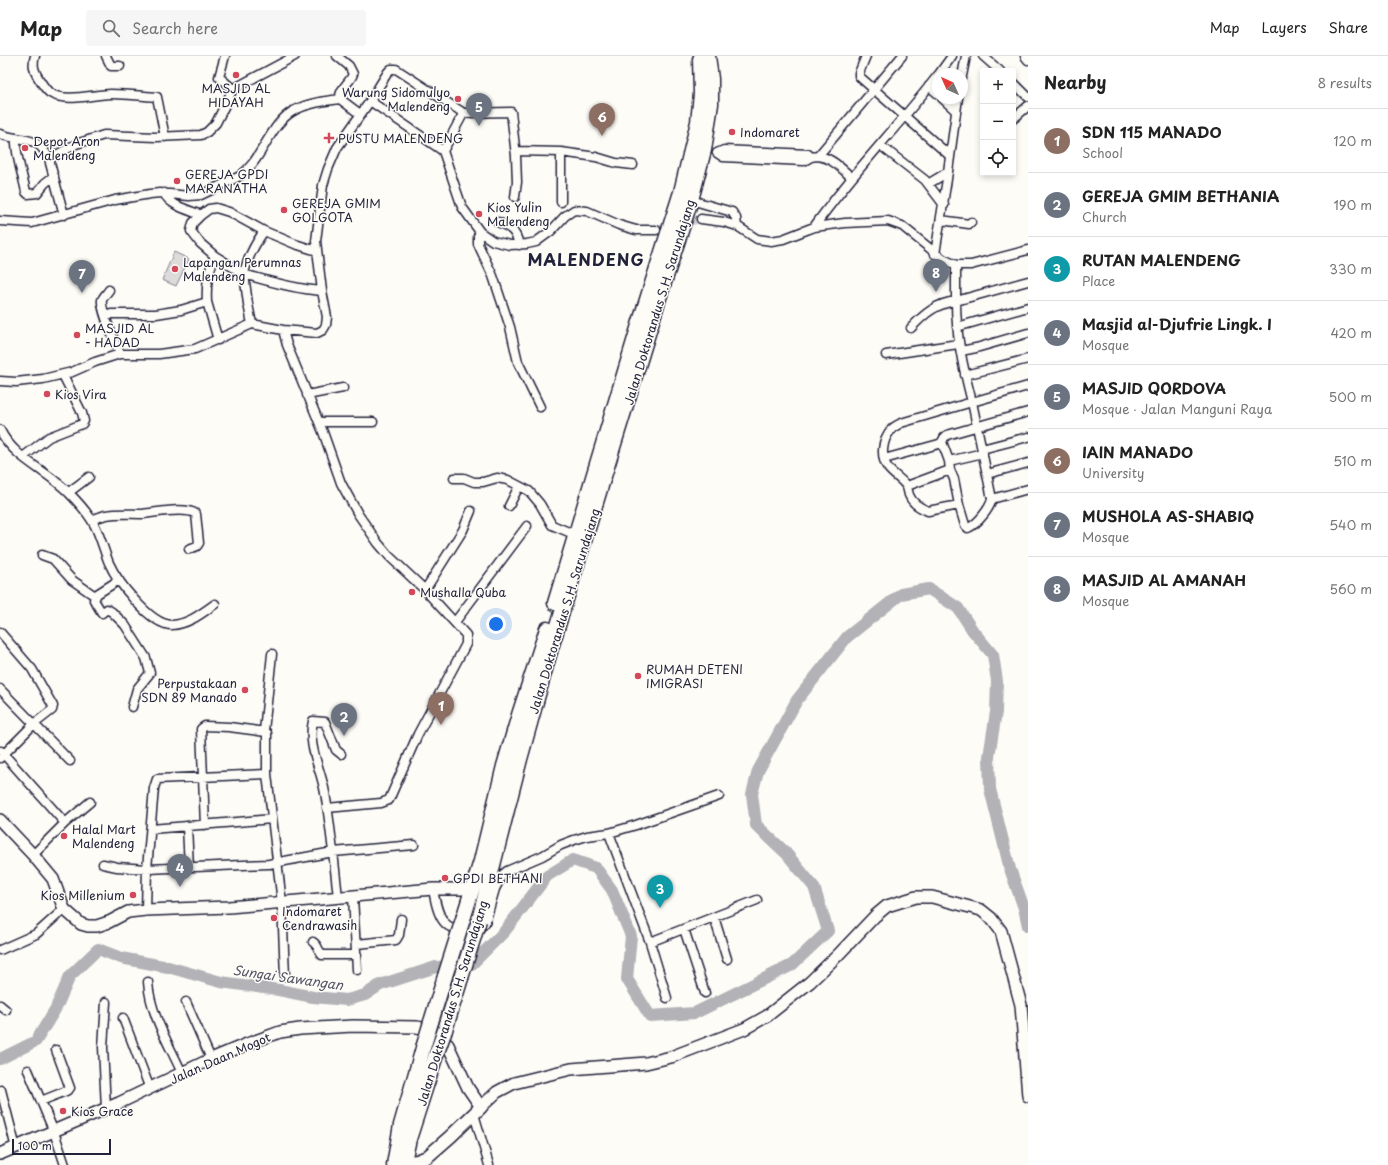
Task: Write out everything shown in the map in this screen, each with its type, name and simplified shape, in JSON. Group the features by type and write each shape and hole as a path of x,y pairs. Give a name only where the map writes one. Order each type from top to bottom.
{"highway":[{"name":"Jalan Doktorandus S.H. Sarundajang","path":"398,1164 409,1139 479,920 522,752 551,648 569,574 576,535 693,150 701,94 700,56"},
{"name":"Jalan Doktorandus S.H. Sarundajang","path":"398,1164 401,1125 423,1048 481,861 504,766 519,715 569,574 691,200 710,153 711,79 708,56"}],"main road":[{"path":"0,820 53,879 64,909 81,924 91,926 109,922 128,912 146,910 200,909 282,903 433,889 472,889"},
{"path":"468,1088 476,1094 484,1096 497,1092 514,1083 571,1069 646,1063 671,1057 744,1029 767,1016 810,982 838,955 874,916 887,906 916,897 932,897 981,910 991,918 1000,931 1021,1005 1026,1045 1028,1096"},
{"name":"Jalan Daan Mogot","path":"0,1154 150,1090 211,1059 280,1032 315,1028 353,1026 417,1027 431,1030 443,1039 448,1046 477,1110"},
{"path":"398,1164 416,1161 427,1157 497,1092"}],"street":[{"path":"36,56 33,62 38,77 46,89 55,95 69,98 109,94 157,97 166,137"},
{"path":"106,56 111,66 120,66"},
{"path":"225,56 219,77 233,89"},
{"path":"50,160 76,144 104,135 166,137 201,135 207,132 218,118 230,92 233,89 295,56"},
{"path":"337,56 349,66 353,75 341,90 340,99"},
{"path":"866,56 859,76 949,155"},
{"path":"814,156 874,90 902,56"},
{"path":"943,68 952,56"},
{"path":"964,68 966,56"},
{"path":"983,56 995,68"},
{"path":"1025,56 1028,60"},
{"path":"0,381 28,381 63,375 120,354 159,354 195,349 252,324 283,330 317,333 323,330 325,328 327,317 322,291 316,241 323,185 337,148 391,69 396,69 466,113 511,112 516,151 517,182 515,197"},
{"path":"814,227 851,177 880,145 932,82"},
{"path":"1016,85 1028,97"},
{"path":"929,86 932,89"},
{"path":"0,221 32,223 115,200 150,194 164,193 195,196 211,191 240,176 246,171 253,164 280,123 291,113 311,104 340,99 360,114"},
{"path":"370,101 437,146 443,152 462,207 480,232 497,243 519,245 536,242 544,237 565,216 574,210 587,211 619,225 636,230 656,230"},
{"path":"948,104 955,110"},
{"path":"936,254 942,220 956,104"},
{"path":"1016,116 1028,106"},
{"path":"443,152 462,116 466,113"},
{"path":"0,134 16,139 37,142 43,148 50,160 64,215"},
{"path":"16,139 15,146 26,192 28,194 36,193 45,183 55,180"},
{"path":"880,145 928,184 944,205"},
{"path":"710,153 724,150 808,154 833,162 851,177"},
{"path":"516,151 561,152 596,157 633,166"},
{"path":"561,152 561,202"},
{"path":"928,184 948,172"},
{"path":"164,193 166,198 176,205 201,215"},
{"path":"691,200 732,212 734,214 737,226"},
{"path":"317,251 295,244 264,231 229,212 216,208 201,215 191,227 192,233 200,243 215,256 244,274 278,285 322,291"},
{"path":"701,220 724,222 737,226 757,239 771,241 783,239 814,227 845,223 888,221 902,226 942,259 956,267 971,265 1028,250"},
{"path":"942,220 969,224 971,222"},
{"path":"498,222 508,226 514,232 517,236 519,245"},
{"path":"252,324 244,274 245,267 264,231"},
{"path":"480,232 478,236 478,244 493,276 510,327 518,362 540,407"},
{"path":"215,256 207,277 206,286 207,302 218,340"},
{"path":"942,442 949,461 950,470 954,478 959,505 965,525 968,528 979,521 990,505 992,498 960,347 957,327 956,267"},
{"path":"911,328 933,308 939,305 1028,281"},
{"path":"109,290 102,299 102,302 120,354"},
{"path":"106,317 111,314 162,313 181,310 207,302"},
{"path":"957,327 1028,307"},
{"path":"283,330 287,345 319,422 341,483 358,514 389,556 426,590 466,635 466,644 418,734 389,800 381,803 327,808"},
{"path":"886,355 960,347 976,348 1028,333"},
{"path":"965,375 1028,359"},
{"path":"23,457 49,437 82,424 84,421 82,413 63,375"},
{"path":"959,505 928,511 913,501 910,497 907,486 888,468 884,459 884,443 887,435 891,429 901,423 940,410 1028,386"},
{"path":"308,395 343,388"},
{"path":"884,459 942,442 947,435 1028,412"},
{"path":"319,422 373,422"},
{"path":"0,430 8,444 69,492 92,520 109,564 119,580 146,612 155,620 164,624 177,624 192,620 215,604"},
{"path":"949,461 1028,437"},
{"path":"987,474 1028,463"},
{"path":"907,486 950,470"},
{"path":"69,492 89,476"},
{"path":"454,478 464,478 472,482 483,482 492,478 502,478 529,491 534,496 552,525 576,535"},
{"path":"509,506 520,487"},
{"path":"992,498 1028,489"},
{"path":"426,590 463,530 470,510"},
{"path":"92,520 100,516 121,513 140,514 186,511 193,512 196,514 199,543 197,546 188,549"},
{"path":"455,622 527,526"},
{"path":"42,555 53,559 72,580 95,596"},
{"path":"95,596 119,580"},
{"path":"95,596 95,602 99,611 102,613 106,609 112,612 125,625 146,658 150,673 137,689 132,707"},
{"path":"0,632 32,670 53,706 52,710 1,754 65,823"},
{"path":"272,654 264,731 267,733 267,774 282,903 285,976"},
{"path":"0,689 70,762"},
{"path":"338,897 324,786 312,750 311,734 313,721 325,722 336,750 341,754"},
{"path":"205,825 204,776 200,732 202,727 229,727 264,731"},
{"path":"146,910 147,869 156,778 267,774"},
{"path":"433,889 442,919 447,925 455,929 482,926 486,923 495,889 502,875 507,871 530,862 574,840 587,836 609,833 636,825 719,796"},
{"path":"33,855 65,823 90,802"},
{"path":"151,829 272,819"},
{"path":"187,826 189,868"},
{"path":"609,833 650,942 667,998"},
{"path":"104,864 117,867 147,869 269,864 333,852 414,845"},
{"path":"492,870 530,862"},
{"path":"353,896 357,970"},
{"path":"650,942 757,900"},
{"path":"0,950 36,934 64,909"},
{"path":"714,918 727,959"},
{"path":"356,944 396,940 399,935 401,919"},
{"path":"684,929 705,993"},
{"path":"313,942 318,946 320,954 322,955 357,955"},
{"path":"148,982 148,993 152,1006 182,1073"},
{"path":"106,1002 104,1047 106,1109"},
{"path":"186,1002 211,1059"},
{"path":"123,1018 150,1090"},
{"path":"41,1101 70,1088 56,1050"},
{"path":"28,1070 54,1132 65,1165"},
{"path":"1,1090 16,1148"},
{"path":"477,1110 489,1165"}],"shaded area":[{"name":"Lapangan Perumnas Malendeng","path":"174,252 189,259 176,286 162,280"}],"waterway":[{"name":"Sungai Sawangan","path":"0,1059 36,1041 56,1008 70,976 98,949 121,958 168,967 221,982 279,990 313,997 347,1000 365,995 380,985 436,967 471,965 504,932 547,876 573,860 596,868 612,890 631,936 627,979 650,1016 695,1013 792,965 828,931 814,887 786,853 756,825 752,794 758,771 797,700 847,637 901,594 929,589 958,608 973,631 993,655 997,681 996,712 989,757 990,789 1010,869 1024,908 1028,926"}],"tunnel":[{"path":"656,230 701,219"}],"place":[{"name":"MASJID AL HIDAYAH","path":"236,75"},
{"name":"Warung Sidomulyo Malendeng","path":"458,99"},
{"name":"MASJID QORDOVA","path":"479,126"},
{"name":"Indomaret","path":"732,132"},
{"name":"IAIN MANADO","path":"602,136"},
{"name":"PUSTU MALENDENG","path":"329,138"},
{"name":"Depot Aron Malendeng","path":"25,148"},
{"name":"GEREJA GPDI MARANATHA","path":"177,181"},
{"name":"GEREJA GMIM GOLGOTA","path":"284,210"},
{"name":"Kios Yulin Malendeng","path":"479,214"},
{"name":"Lapangan Perumnas Malendeng","path":"175,269"},
{"name":"MASJID AL AMANAH","path":"936,292"},
{"name":"MUSHOLA AS-SHABIQ","path":"82,293"},
{"name":"MASJID AL - HADAD","path":"77,335"},
{"name":"Kios Vira","path":"47,394"},
{"name":"Mushalla Quba","path":"412,592"},
{"name":"RUMAH DETENI IMIGRASI","path":"638,676"},
{"name":"Perpustakaan SDN 89 Manado","path":"245,690"},
{"name":"SDN 115 MANADO","path":"441,725"},
{"name":"GEREJA GMIM BETHANIA","path":"344,736"},
{"name":"Halal Mart Malendeng","path":"64,836"},
{"name":"GPDI BETHANI","path":"445,878"},
{"name":"Masjid al-Djufrie Lingk. I","path":"180,887"},
{"name":"Kios Millenium","path":"133,895"},
{"name":"RUTAN MALENDENG","path":"660,908"},
{"name":"Indomaret Cendrawasih","path":"274,918"},
{"name":"Kios Grace","path":"63,1111"}],"district":[{"name":"MALENDENG","path":"586,259"}]}
